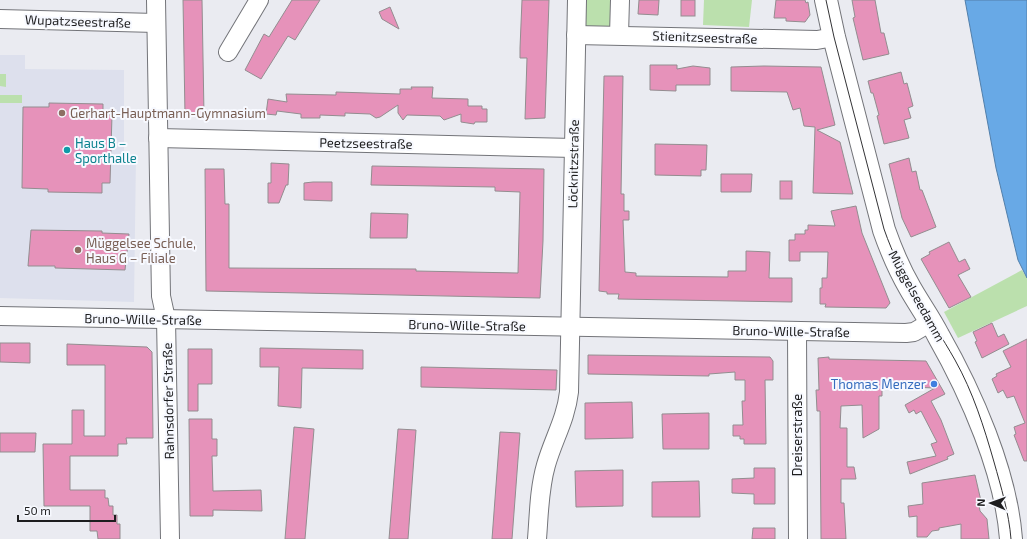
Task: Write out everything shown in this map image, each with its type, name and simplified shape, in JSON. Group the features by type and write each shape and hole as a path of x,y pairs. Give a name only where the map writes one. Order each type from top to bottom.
{"main road":[{"name":"Müggelseedamm","path":"826,0 834,37 884,230 894,257 909,288 931,322 969,395 989,446 1003,492 1010,539"}],"street":[{"name":"Rahnsdorfer Straße","path":"156,0 161,296 166,319 170,539"},
{"path":"228,52 259,0"},
{"name":"Löcknitzstraße","path":"537,539 542,478 568,405 577,0"},
{"path":"619,35 620,0"},
{"name":"Wupatzseestraße","path":"0,18 156,23"},
{"name":"Stienitzseestraße","path":"576,35 817,40 834,37"},
{"name":"Peetzseestraße","path":"158,138 574,148"},
{"name":"Bruno-Wille-Straße","path":"0,316 906,333 914,332 931,322"},
{"name":"Dreiserstraße","path":"797,331 798,539"}],"shaded area":[{"path":"0,55 25,55 25,69 124,70 124,156 136,156 134,302 0,298"}],"green space":[{"path":"581,0 615,0 612,25 608,29 585,27"},
{"path":"704,0 752,0 749,27 703,25"},
{"path":"0,74 6,74 6,87 0,86"},
{"path":"0,95 22,95 22,103 0,103"},
{"path":"1022,270 1027,278 1027,306 958,338 944,312"}],"water":[{"path":"965,0 1027,0 1027,278 1018,260 996,168"}],"building":[{"path":"183,0 202,0 204,115 185,115"},
{"path":"292,0 320,0 295,40 288,36 261,79 245,70 264,34 269,37"},
{"path":"522,0 549,0 545,118 525,119 527,58 520,58"},
{"path":"639,0 659,0 658,15 638,14"},
{"path":"681,0 695,0 695,16 681,16"},
{"path":"776,0 805,0 806,3 808,2 810,15 805,22 786,21 786,18 774,18"},
{"path":"852,0 875,0 881,33 884,33 889,54 863,60 853,18 855,17"},
{"path":"390,7 399,29 382,19 379,12"},
{"path":"650,65 677,65 677,69 693,66 710,68 710,85 676,85 676,91 650,90"},
{"path":"731,67 821,67 835,125 817,130 840,142 853,194 813,193 815,127 804,126 800,108 793,110 787,92 731,91"},
{"path":"901,72 904,84 907,83 913,106 908,108 911,118 904,120 909,138 884,144 877,116 879,115 868,81"},
{"path":"604,76 623,76 621,194 624,194 624,211 629,211 629,220 623,220 625,272 636,273 636,276 728,277 728,271 746,271 746,251 770,252 769,278 792,278 792,302 618,299 619,294 607,294 607,292 599,291"},
{"path":"411,87 433,87 432,98 468,99 468,106 482,106 482,109 487,109 487,122 475,122 474,124 461,122 461,114 444,120 440,116 407,115 403,120 398,113 398,105 376,118 370,114 345,113 345,116 320,115 320,118 301,118 301,114 277,111 276,115 266,114 268,99 287,102 286,94 336,95 336,92 400,94 400,89 412,89"},
{"name":"Haus B – Sporthalle","path":"49,103 103,104 103,115 112,115 110,183 102,183 102,193 48,192 48,189 22,188 23,107 49,107"},
{"path":"655,144 707,145 706,170 701,170 701,176 655,175"},
{"path":"909,158 912,172 916,171 920,190 922,190 936,227 911,237 902,218 889,164"},
{"path":"271,163 289,164 288,185 286,185 279,203 268,203 268,183 271,183"},
{"path":"372,166 544,169 543,241 540,298 206,291 205,169 224,169 225,204 229,204 229,268 416,269 416,271 518,273 520,192 495,191 495,187 371,185"},
{"path":"721,174 752,174 751,192 721,192"},
{"path":"780,181 792,181 792,199 780,199"},
{"path":"332,182 332,201 304,200 304,183"},
{"path":"856,206 862,233 890,303 886,308 825,307 826,304 820,304 820,288 822,288 822,278 827,278 828,252 800,252 800,261 789,261 789,240 795,240 795,234 805,234 805,230 808,230 808,225 835,226 831,211"},
{"path":"371,213 408,214 407,238 370,238"},
{"name":"Müggelsee Schule, Haus G – Filiale","path":"31,230 102,231 102,233 129,234 125,270 28,266"},
{"path":"949,242 959,262 965,259 970,269 958,275 971,297 949,308 921,259 930,254 929,252"},
{"path":"992,323 998,337 1004,334 1009,344 982,358 975,342 977,341 973,332"},
{"path":"1027,339 1027,461 1024,461 1014,435 1016,434 1014,427 1025,423 1014,396 1007,398 1003,390 998,393 992,379 997,376 996,374 1011,367 1003,351"},
{"path":"0,343 30,343 30,363 0,362"},
{"path":"67,344 147,347 152,352 153,438 126,438 127,444 118,444 118,456 70,456 70,490 105,490 105,498 108,498 109,506 113,506 113,515 117,515 117,524 120,524 120,539 98,539 97,531 90,531 90,506 44,506 43,444 72,444 72,410 84,410 84,436 105,436 105,365 67,365"},
{"path":"260,348 363,350 363,369 302,368 301,408 278,406 279,367 260,367"},
{"path":"188,349 212,349 212,384 198,384 198,411 188,411"},
{"path":"588,355 770,357 773,361 773,380 765,380 766,444 744,444 744,439 740,439 740,436 733,436 733,425 743,425 742,401 745,401 745,380 735,380 735,372 709,374 709,376 588,374"},
{"path":"829,357 829,359 926,361 945,394 931,401 941,420 954,454 947,457 948,459 910,474 907,462 936,456 931,444 937,442 921,411 916,414 914,410 909,413 905,405 935,388 882,386 882,396 879,396 879,429 863,438 862,405 841,406 840,428 847,428 847,467 854,467 856,479 841,479 841,503 844,503 846,539 821,539 820,411 817,411 816,390 819,390 818,358"},
{"path":"421,367 557,370 556,390 421,387"},
{"path":"632,402 633,438 585,439 585,403"},
{"path":"709,413 709,449 663,449 662,414"},
{"path":"189,419 212,419 212,439 217,439 217,456 212,456 213,491 261,490 262,511 213,510 213,516 190,516"},
{"path":"294,427 314,429 305,539 285,539"},
{"path":"398,429 416,430 408,539 389,539"},
{"path":"500,432 520,433 512,539 492,539"},
{"path":"0,433 36,433 35,452 0,452"},
{"path":"754,468 775,468 775,504 754,504 754,494 732,493 732,479 754,478"},
{"path":"623,470 623,506 576,507 575,471"},
{"path":"975,475 981,501 979,505 980,511 987,519 989,539 961,539 961,524 939,528 939,530 932,531 927,537 917,537 917,516 909,517 908,506 923,504 922,483"},
{"path":"699,481 700,517 652,517 652,482"},
{"path":"753,528 775,528 775,539 752,539"}],"tram line":[{"path":"826,0 834,37 884,229 899,265 916,297 955,360 973,397 1002,490 1011,539"}],"place":[{"name":"Gerhart-Hauptmann-Gymnasium","path":"62,113"},
{"name":"Haus B – Sporthalle","path":"67,150"},
{"name":"Müggelsee Schule, Haus G – Filiale","path":"78,250"},
{"name":"Thomas Menzer","path":"934,384"}]}
